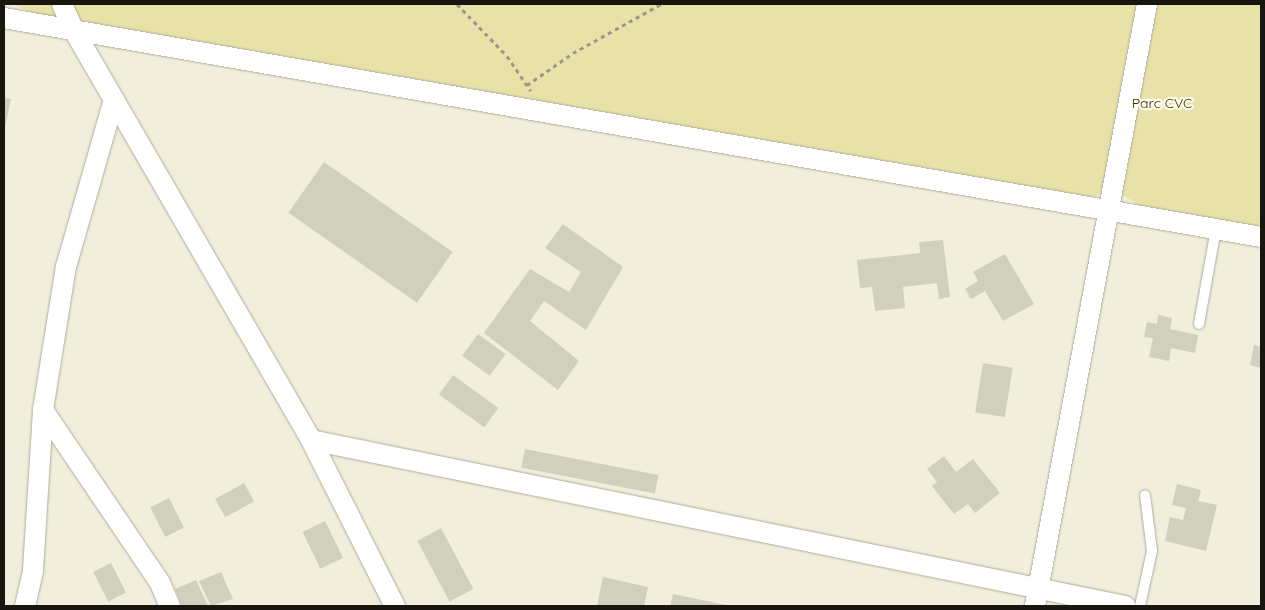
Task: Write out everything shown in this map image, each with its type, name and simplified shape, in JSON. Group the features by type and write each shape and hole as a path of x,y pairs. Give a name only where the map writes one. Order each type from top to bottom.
{"street":[{"path":"62,4 73,29 311,440 395,606"},
{"path":"1036,597 1147,4"},
{"path":"4,18 1261,237"},
{"path":"26,606 33,570 43,410 66,267 114,100"},
{"path":"43,410 160,583 170,606"},
{"path":"311,440 1036,597 1125,606"}],"lane":[{"path":"1199,324 1216,229"},
{"path":"1140,606 1152,551 1146,495"}],"path":[{"path":"457,4 507,56 546,112"},
{"path":"527,85 574,52 661,4"}],"green space":[{"name":"Parc CVC","path":"12,4 1261,4 1261,244 1177,229 1113,189 1074,204 73,29"}],"building":[{"path":"4,98 11,99 5,127 4,127"},
{"path":"324,162 453,252 417,303 288,213"},
{"path":"563,224 623,267 586,330 544,301 530,321 579,361 558,390 484,333 530,269 569,292 581,272 545,248"},
{"path":"943,240 950,297 939,299 937,283 903,287 905,308 875,311 872,287 860,288 857,260 920,253 919,242"},
{"path":"1005,254 1034,304 1003,321 985,291 971,299 965,289 978,281 973,272"},
{"path":"1158,315 1172,318 1170,329 1198,335 1195,353 1171,348 1169,361 1149,357 1153,338 1144,337 1147,322 1157,324"},
{"path":"478,334 506,354 490,376 462,356"},
{"path":"1254,345 1261,347 1261,368 1250,365"},
{"path":"983,363 1013,368 1005,417 975,412"},
{"path":"453,375 498,408 484,427 439,394"},
{"path":"525,449 659,475 655,494 521,468"},
{"path":"944,456 956,472 973,459 1000,493 975,513 968,504 954,514 932,486 937,482 927,469"},
{"path":"244,483 254,501 225,517 215,499"},
{"path":"1177,484 1201,490 1198,501 1217,505 1206,551 1165,541 1170,517 1183,520 1186,508 1172,505"},
{"path":"169,498 184,527 165,537 150,508"},
{"path":"325,521 343,558 321,569 303,532"},
{"path":"441,528 473,589 450,602 417,541"},
{"path":"111,563 126,592 108,601 93,572"},
{"path":"221,572 233,599 211,606 199,581"},
{"path":"603,577 648,587 644,606 597,606"},
{"path":"196,580 208,606 182,606 175,589"},
{"path":"673,594 726,605 726,606 670,606"}]}
